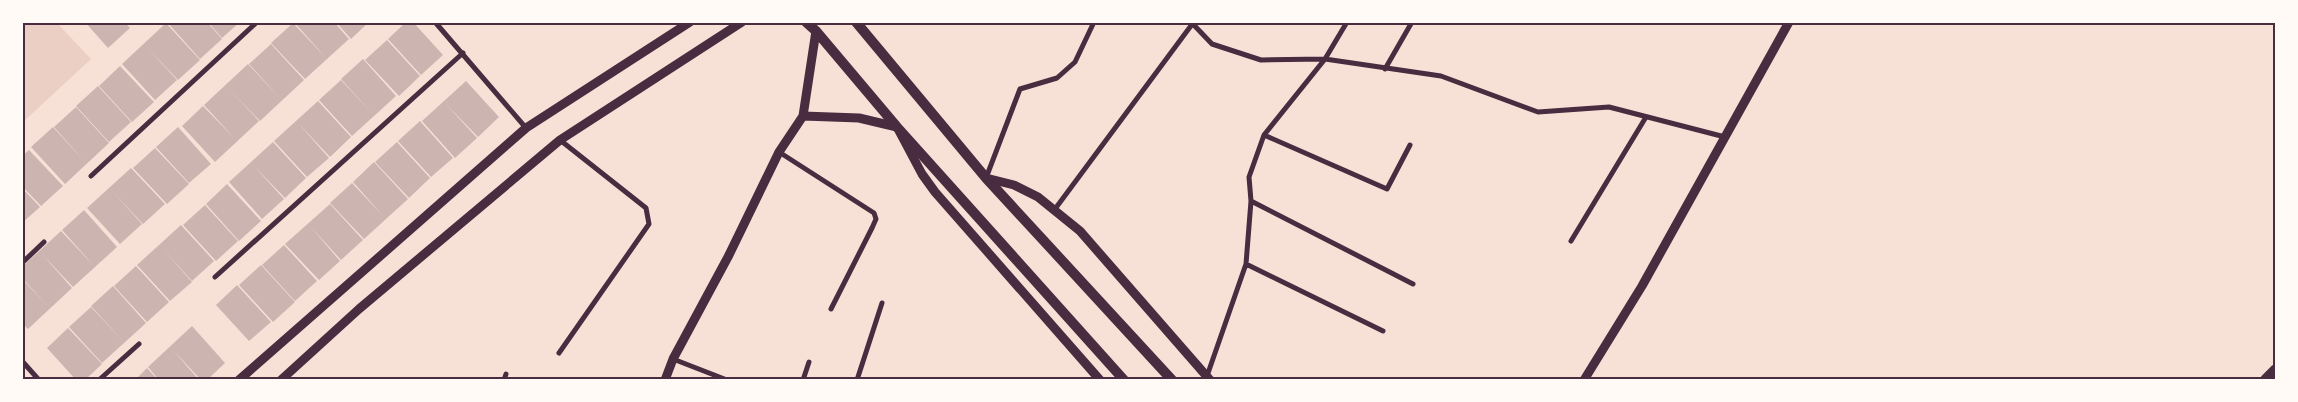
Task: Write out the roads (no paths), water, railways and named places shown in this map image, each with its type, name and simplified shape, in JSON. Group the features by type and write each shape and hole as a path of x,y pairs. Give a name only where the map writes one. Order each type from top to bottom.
{"main road":[{"path":"806,22 816,31 897,127 1124,380"},
{"path":"857,23 986,178 1172,380"},
{"path":"2266,380 2276,370"}],"street":[{"path":"92,176 257,22"},
{"path":"436,22 526,128"},
{"path":"239,380 526,128 690,22"},
{"path":"281,380 358,309 560,140 742,22"},
{"path":"1208,378 1246,264 1251,201 1249,177 1264,135 1325,59 1347,22"},
{"path":"1385,69 1412,22"},
{"path":"1584,380 1642,286 1789,22"},
{"path":"1092,23 1075,62 1057,78 1020,89 986,178 1014,185 1055,209 1080,231 1208,378"},
{"path":"1055,209 1192,23 1212,44 1261,60 1325,59 1441,76 1538,112 1610,107 1725,137"},
{"path":"666,380 673,359 729,255 779,152 802,116 816,31"},
{"path":"215,277 463,53"},
{"path":"802,116 859,118 897,127 922,174 935,192 1100,380"},
{"path":"1572,241 1646,117"},
{"path":"1264,135 1387,189 1410,144"},
{"path":"559,353 649,224 646,208 560,140"},
{"path":"779,152 874,213 876,219 831,309"},
{"path":"1251,201 1413,284"},
{"path":"22,263 44,242"},
{"path":"1246,264 1383,331"},
{"path":"857,380 882,303"},
{"path":"99,380 139,344"},
{"path":"673,359 727,380"},
{"path":"22,361 39,380"},
{"path":"803,380 809,362"}]}
